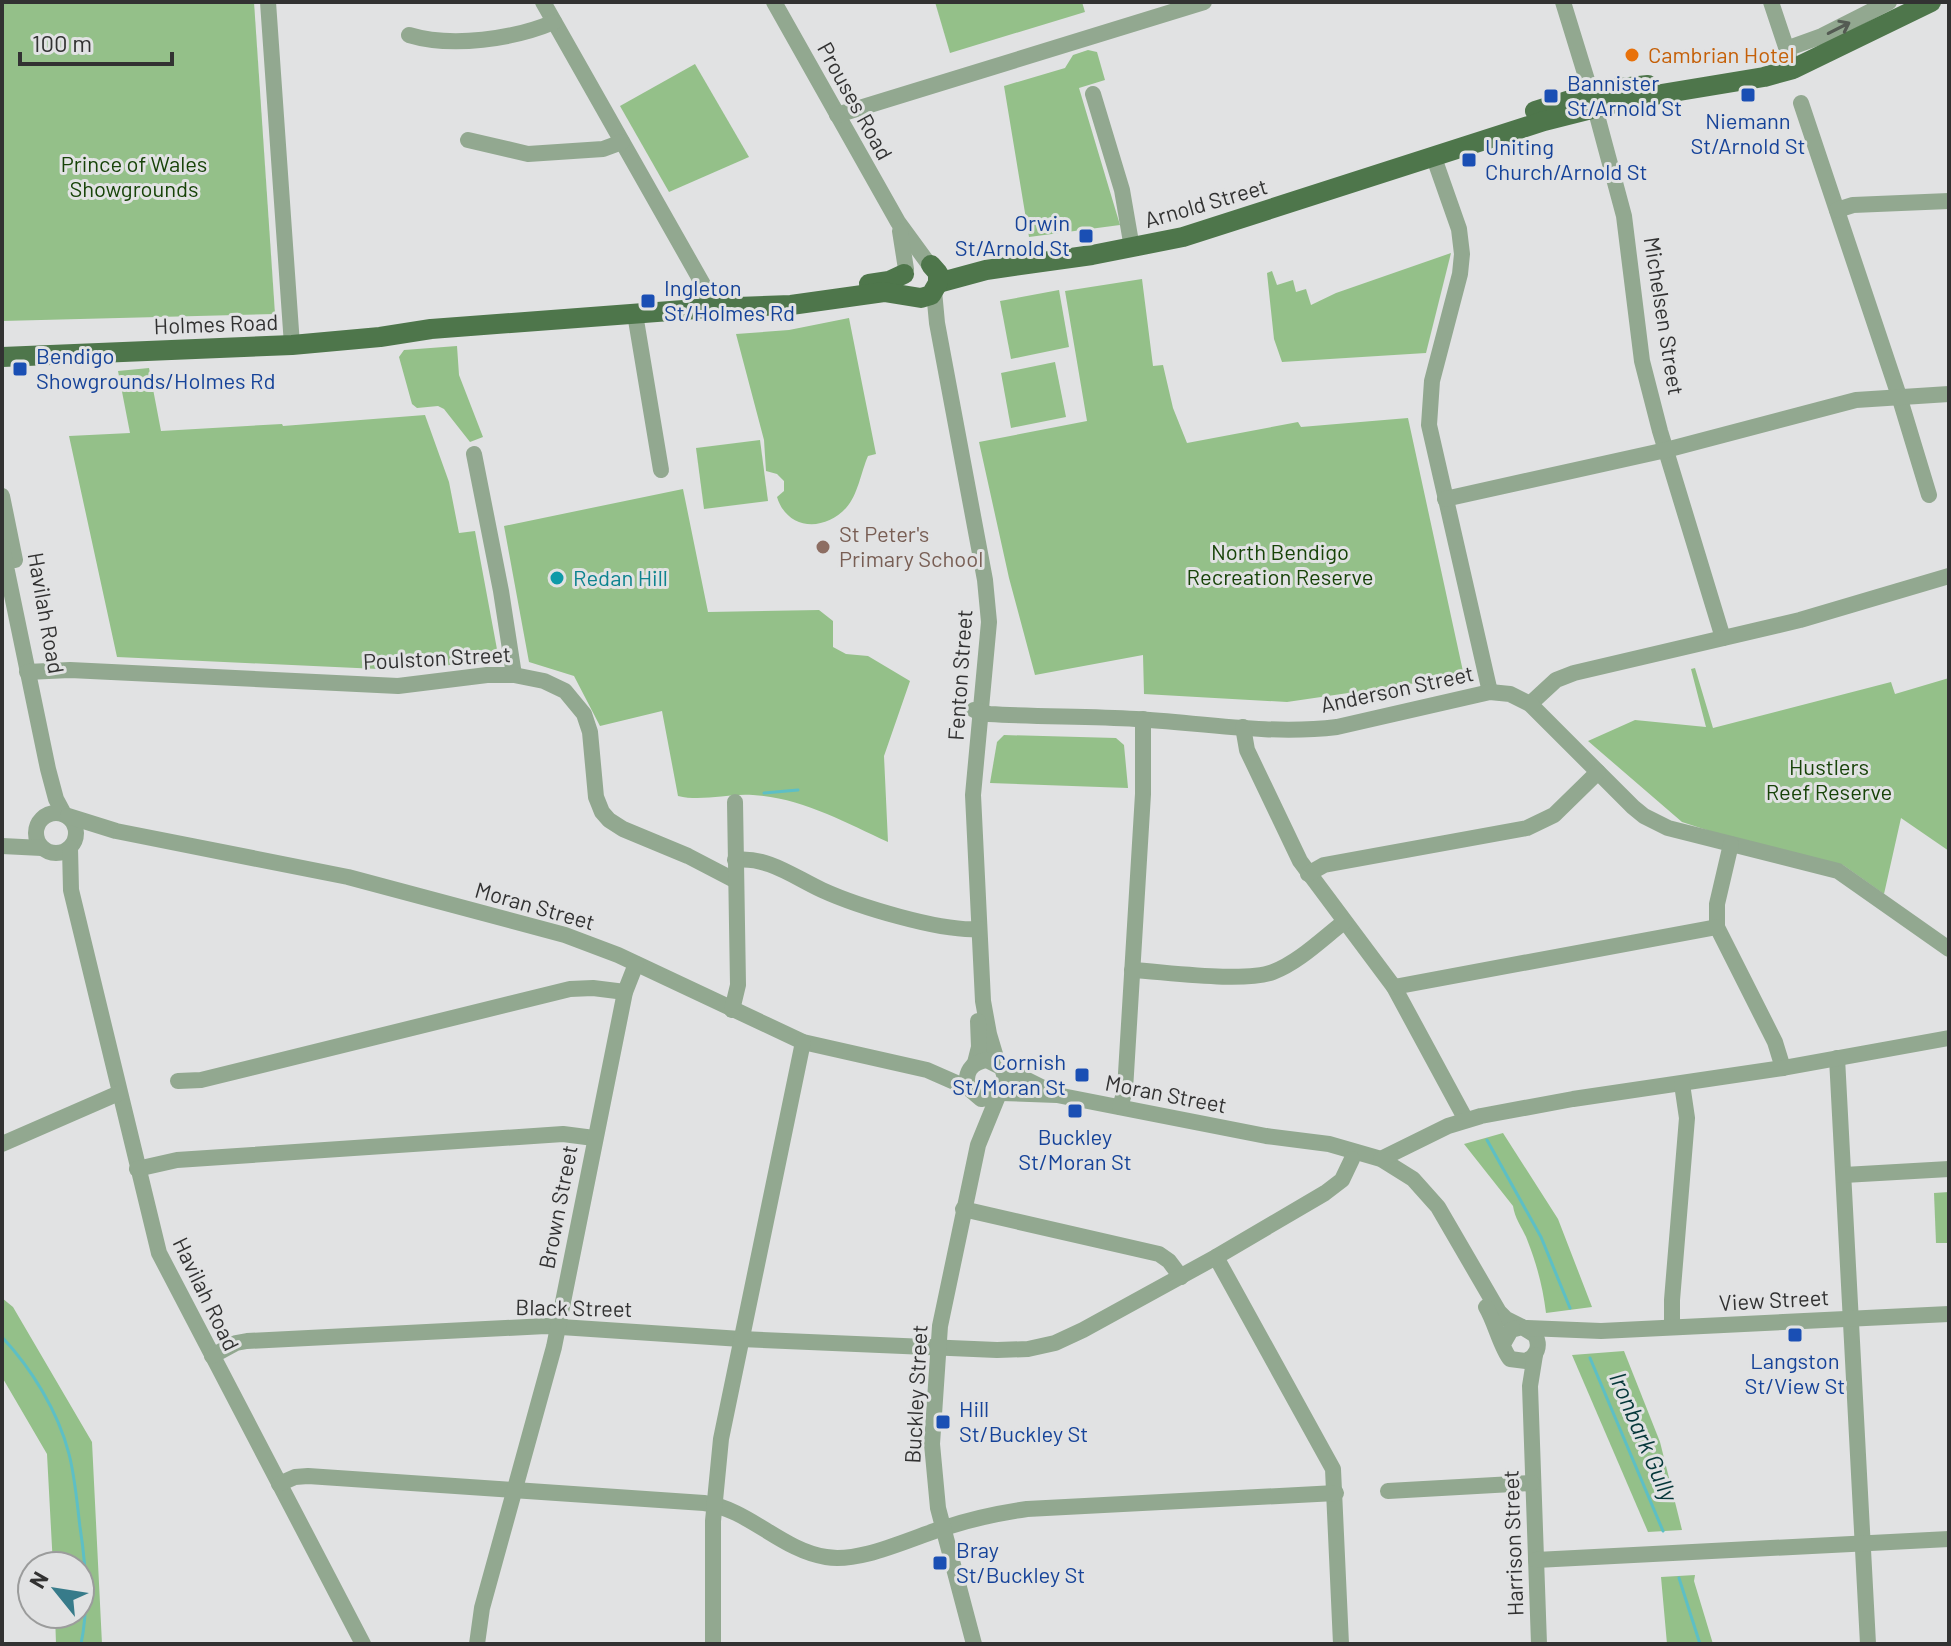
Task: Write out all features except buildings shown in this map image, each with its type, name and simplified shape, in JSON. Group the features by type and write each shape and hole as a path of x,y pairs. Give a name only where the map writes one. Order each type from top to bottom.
{"main road":[{"name":"Arnold Street","path":"927,283 986,270 1132,248 1209,230 1593,100 1764,77 1793,69 1894,9 1922,2"},
{"name":"Arnold Street","path":"1894,9 1931,2"},
{"name":"Holmes Road","path":"710,308 881,283 905,271"},
{"path":"905,271 903,284 927,283"},
{"name":"Holmes Road","path":"2,343 380,337 431,329 791,305 927,283"},
{"name":"Holmes Road","path":"2,357 291,339"}],"street":[{"path":"268,2 291,339"},
{"path":"543,2 705,288 710,308"},
{"name":"Prouses Road","path":"774,2 898,222 927,283"},
{"path":"837,115 1204,2"},
{"name":"Michelsen Street","path":"1563,2 1624,216 1642,361 1723,638"},
{"path":"1771,2 1793,69"},
{"name":"Arnold Street","path":"1786,49 1894,9"},
{"path":"409,35 441,40 512,36 554,22"},
{"path":"1093,94 1122,190 1132,248"},
{"path":"1801,103 1929,495"},
{"path":"468,140 521,154 603,149 622,142"},
{"path":"1433,155 1459,229 1462,254 1460,274 1432,381 1429,407 1433,446 1490,692"},
{"path":"1837,210 1853,205 1949,201"},
{"name":"Prouses Road","path":"898,222 905,271"},
{"name":"Fenton Street","path":"927,283 987,600 988,642 977,711 973,795 979,1031 973,1065"},
{"path":"635,314 661,470"},
{"path":"1445,499 1666,450 1856,400 1949,394"},
{"path":"474,454 502,594 514,675"},
{"name":"Havilah Road","path":"2,496 48,769 56,799 66,815"},
{"name":"Havilah Road","path":"2,547 31,671"},
{"path":"1947,582 1564,676 1547,686 1530,704 1633,807 1655,822 1844,874 1949,949"},
{"name":"Poulston Street","path":"31,671 398,686 458,678 531,677 555,685 579,706 590,732 598,805 609,820 736,881"},
{"name":"Anderson Street","path":"977,711 1311,729 1337,727 1490,692 1510,694 1530,704"},
{"path":"1120,1107 1125,1090 1143,794 1143,719"},
{"path":"1243,727 1247,750 1308,874 1394,987 1466,1120"},
{"name":"Havilah Road","path":"39,822 48,769"},
{"path":"1308,874 1324,865 1527,828 1554,815 1598,772"},
{"path":"732,1010 738,985 735,802"},
{"path":"51,812 66,815 75,825 73,843 60,853 2,845 51,812"},
{"name":"Moran Street","path":"66,815 116,831 348,877 565,935 636,964 803,1042 927,1070 972,1092"},
{"path":"39,822 36,837 46,850"},
{"name":"Moran Street","path":"73,843 89,833 116,831"},
{"name":"Havilah Road","path":"73,843 71,890 159,1253 363,1644"},
{"path":"1731,844 1717,904 1717,927 1775,1042 1783,1068"},
{"name":"Havilah Road","path":"46,850 71,890"},
{"path":"735,860 760,860 823,891 878,910 975,930"},
{"path":"1132,970 1244,976 1264,974 1291,962 1344,922"},
{"path":"1394,987 1717,927"},
{"name":"Fenton Street","path":"975,930 985,1014 1000,1066"},
{"name":"Brown Street","path":"477,1644 482,1608 559,1326 625,992 636,964"},
{"path":"178,1081 201,1080 570,989 625,992"},
{"path":"1393,1168 1420,1141 1466,1120 1573,1099 1783,1068 1949,1038"},
{"path":"713,1644 714,1504 721,1439 803,1042"},
{"path":"1837,1058 1868,1644"},
{"path":"987,1060 1000,1066 1006,1081 1000,1094 986,1099 972,1092 966,1078 973,1065 987,1060"},
{"name":"Moran Street","path":"927,1070 973,1065"},
{"name":"Moran Street","path":"1000,1066 1057,1095"},
{"path":"1672,1327 1687,1118 1682,1084"},
{"name":"Buckley Street","path":"972,1092 978,1118 978,1145"},
{"path":"2,1144 119,1093"},
{"name":"Moran Street","path":"1000,1094 1057,1095 1266,1136 1393,1168"},
{"name":"Buckley Street","path":"974,1644 937,1498 933,1457 938,1347 978,1145 1000,1094"},
{"path":"137,1169 177,1160 553,1135 594,1138"},
{"name":"Moran Street","path":"1266,1136 1329,1144 1393,1168"},
{"path":"1393,1168 1420,1141"},
{"name":"Black Street","path":"212,1356 236,1343 247,1341 559,1326 741,1339 997,1350 1041,1347 1083,1330 1181,1277 1335,1186 1347,1174 1352,1159"},
{"path":"1393,1168 1438,1207 1499,1312 1538,1339 1536,1352 1526,1361 1515,1361 1507,1355 1495,1322 1434,1220 1393,1168"},
{"path":"1844,1175 1949,1169"},
{"path":"963,1209 1159,1254 1181,1277"},
{"path":"1216,1257 1334,1472 1341,1644"},
{"name":"View Street","path":"1524,1328 1601,1331 1949,1314"},
{"path":"1503,1344 1511,1330 1524,1328"},
{"name":"View Street","path":"1536,1352 1553,1341 1601,1331"},
{"name":"Harrison Street","path":"1536,1352 1530,1386 1530,1441 1539,1644"},
{"name":"Harrison Street","path":"1515,1361 1522,1379 1530,1441"},
{"path":"279,1484 295,1477 308,1476 714,1504 793,1546 824,1557 837,1558 861,1554 993,1514 1027,1509 1336,1493"},
{"path":"1388,1491 1532,1483"},
{"path":"1536,1560 1949,1539"}],"green space":[{"name":"Prince of Wales Showgrounds","path":"2,2 254,2 275,314 2,321"},
{"path":"935,2 1082,2 1085,12 950,53"},
{"path":"1088,50 1097,52 1105,80 1079,88 1120,225 1029,237 1004,86 1065,68 1073,55"},
{"path":"695,64 749,157 669,192 620,106"},
{"path":"1451,253 1426,353 1282,362 1274,339 1267,273 1272,271 1277,285 1293,280 1296,292 1306,289 1311,305 1336,293"},
{"name":"North Bendigo Recreation Reserve","path":"1142,279 1153,366 1163,365 1173,408 1187,443 1298,422 1301,427 1408,418 1464,676 1287,702 1144,694 1143,655 1035,675 1009,578 979,442 1087,421 1065,291"},
{"path":"1059,290 1069,347 1011,359 1000,301"},
{"path":"849,318 876,454 868,456 846,508 827,521 807,524 789,516 782,508 777,497 784,491 784,481 777,474 766,471 764,440 736,334 789,330"},
{"path":"457,346 459,375 483,437 470,442 444,409 438,406 417,408 412,404 399,357 404,350"},
{"path":"1055,362 1066,417 1011,428 1001,373"},
{"path":"149,368 161,431 425,415 449,482 459,533 475,531 499,660 400,670 117,657 69,436 130,433 118,371"},
{"path":"760,440 768,501 704,509 696,448"},
{"path":"683,489 708,612 819,610 833,621 833,647 846,654 868,656 910,681 884,756 888,842 822,812 771,797 678,796 662,711 600,726 574,676 529,662 504,526"},
{"name":"Hustlers Reef Reserve","path":"1695,668 1713,728 1891,682 1895,694 1949,678 1949,851 1901,818 1884,894 1843,865 1682,822 1588,741 1635,720 1706,727 1691,669"},
{"path":"1004,735 1116,738 1124,745 1128,788 990,783 997,742"},
{"path":"1503,1133 1558,1219 1592,1307 1546,1313 1534,1259 1513,1206 1464,1144"},
{"path":"1949,1192 1949,1243 1936,1243 1934,1193"},
{"path":"2,1298 13,1307 92,1442 102,1644 56,1644 56,1630 96,1630 96,1550 52,1550 47,1454 2,1377"},
{"path":"1624,1351 1660,1442 1682,1530 1648,1532 1572,1355"},
{"path":"1695,1575 1694,1581 1713,1644 1667,1644 1661,1577"}],"waterway":[{"path":"764,793 798,790"},
{"name":"Ironbark Gully","path":"1487,1140 1541,1237 1570,1308"},
{"path":"2,1337 42,1391 58,1422 69,1454 85,1571 86,1600 81,1644"},
{"name":"Ironbark Gully","path":"1590,1358 1663,1531"},
{"name":"Ironbark Gully","path":"1679,1578 1700,1644"}],"place":[{"name":"Cambrian Hotel","path":"1632,55"},
{"name":"Niemann St/Arnold St","path":"1748,95"},
{"name":"Bannister St/Arnold St","path":"1551,96"},
{"name":"Uniting Church/Arnold St","path":"1469,160"},
{"name":"Orwin St/Arnold St","path":"1086,236"},
{"name":"Ingleton St/Holmes Rd","path":"648,301"},
{"name":"Bendigo Showgrounds/Holmes Rd","path":"20,369"},
{"name":"St Peter's Primary School","path":"823,547"},
{"name":"Redan Hill","path":"557,578"},
{"name":"Cornish St/Moran St","path":"1082,1075"},
{"name":"Buckley St/Moran St","path":"1075,1111"},
{"name":"Langston St/View St","path":"1795,1335"},
{"name":"Hill St/Buckley St","path":"943,1422"},
{"name":"Bray St/Buckley St","path":"940,1563"}]}
